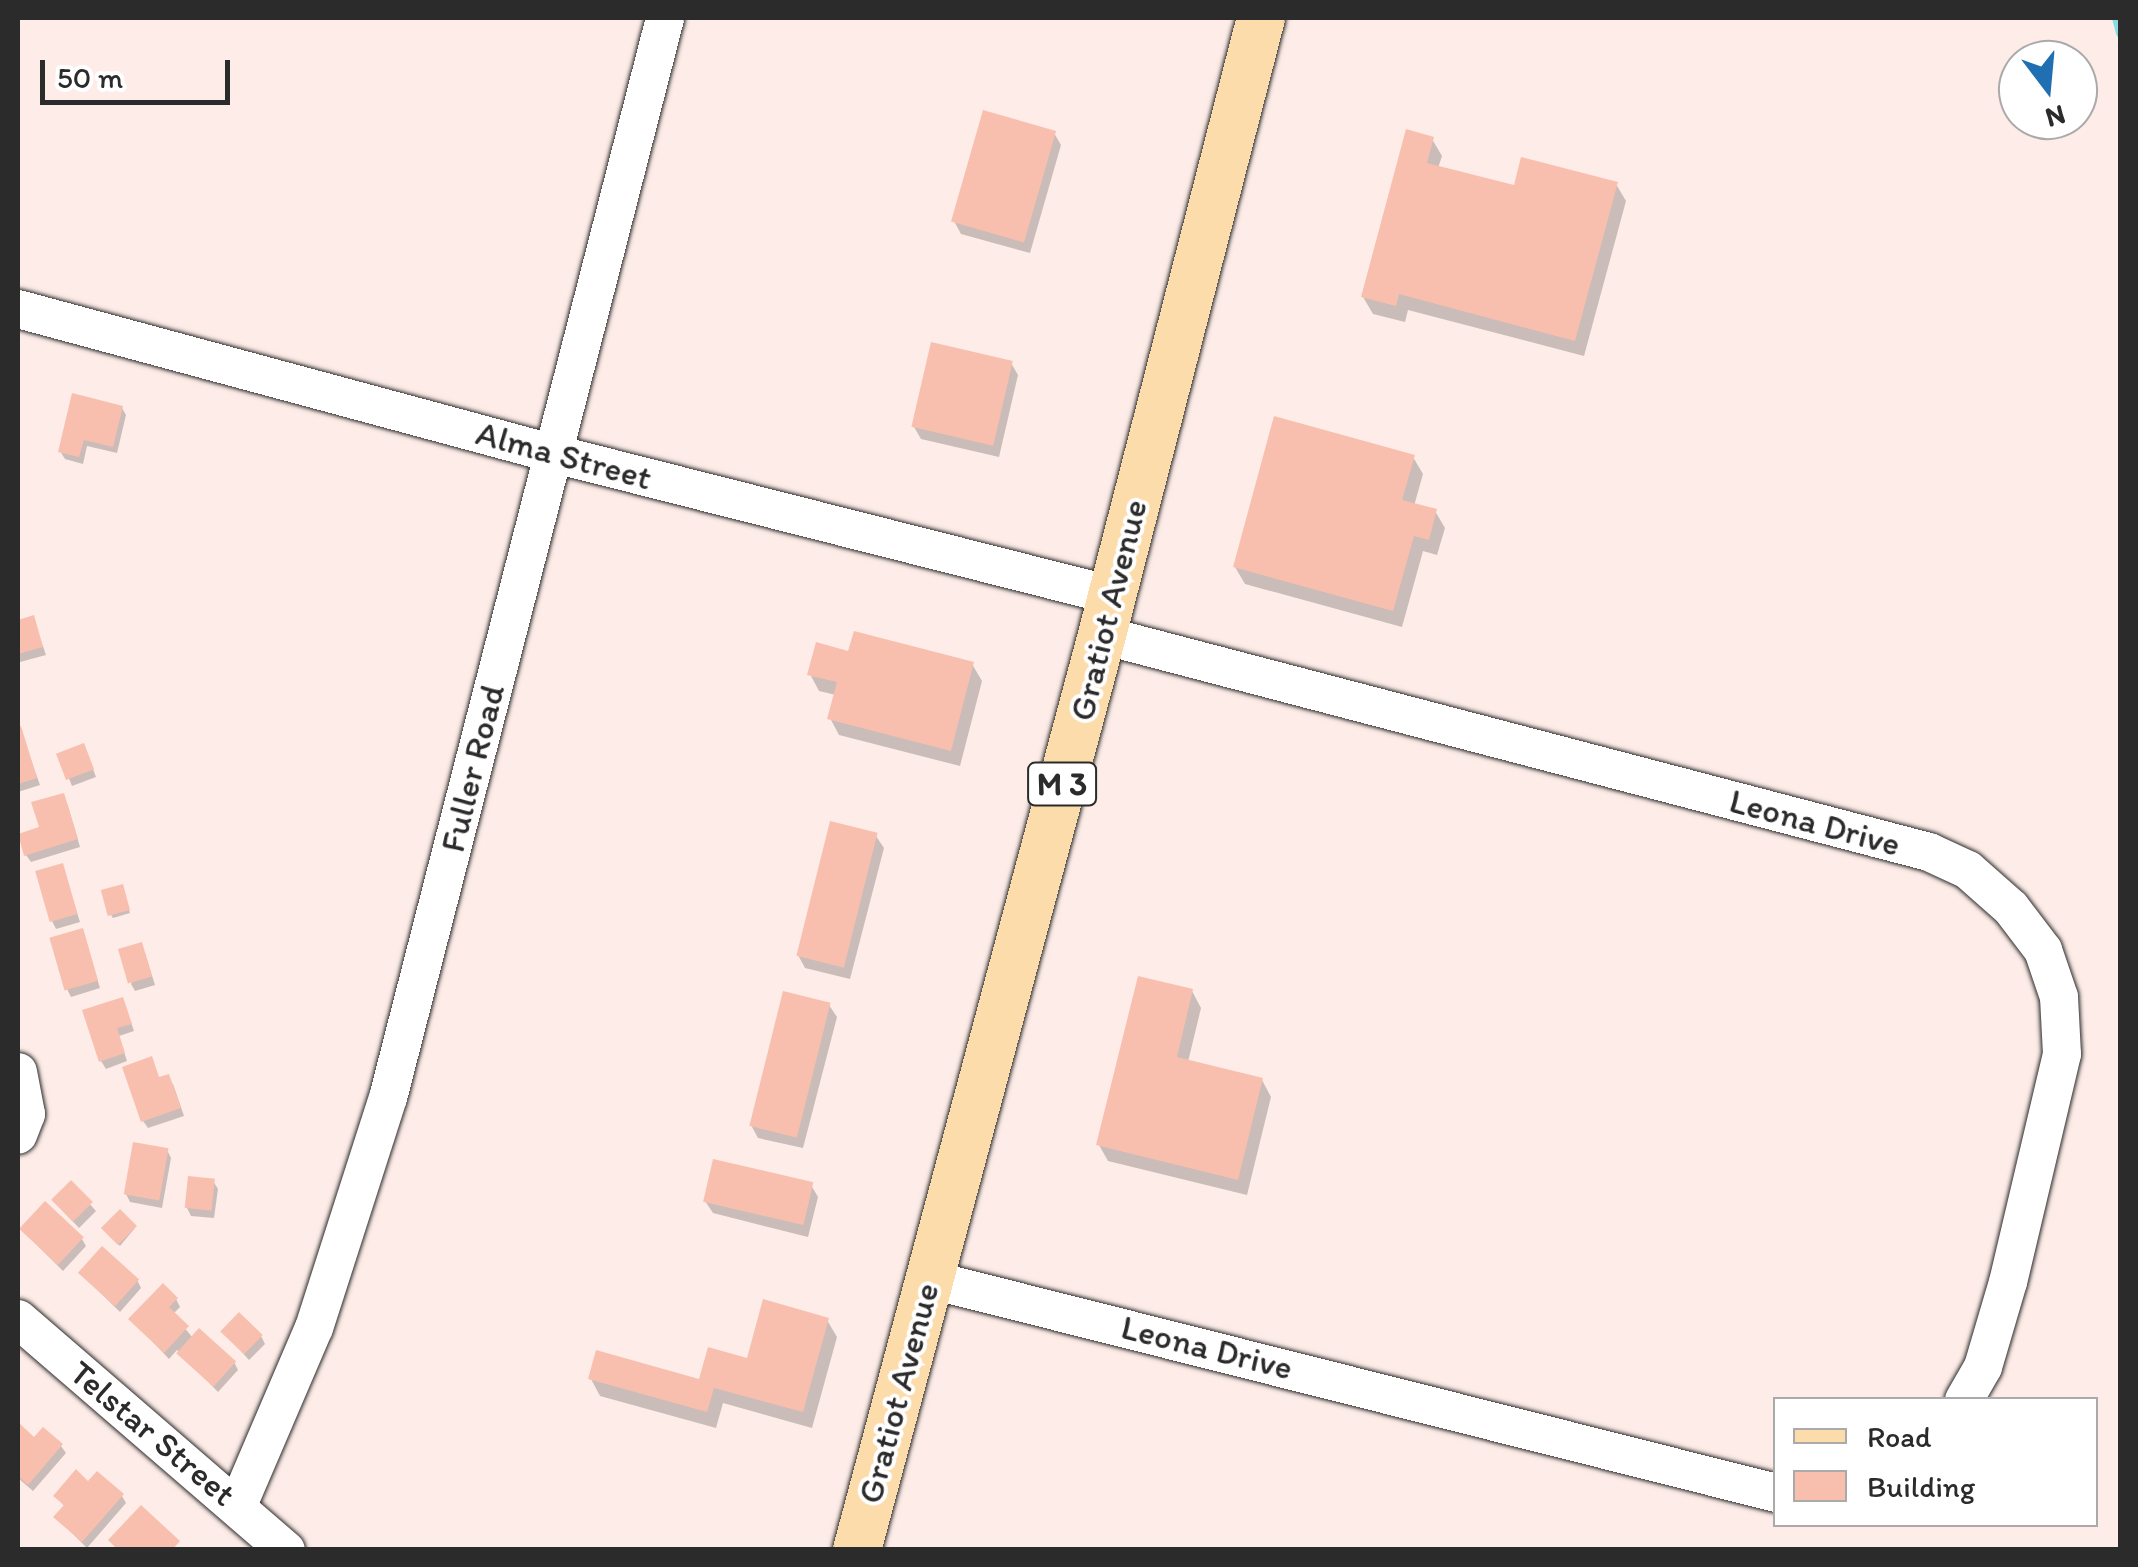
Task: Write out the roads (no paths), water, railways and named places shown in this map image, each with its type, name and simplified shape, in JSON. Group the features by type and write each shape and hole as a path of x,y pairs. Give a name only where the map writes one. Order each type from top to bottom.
{"main road":[{"name":"Gratiot Avenue","path":"857,1550 1107,615 1261,18"}],"street":[{"name":"Fuller Road","path":"238,1505 314,1328 388,1098 665,18"},
{"name":"Alma Street","path":"18,309 551,452 1107,615"},
{"name":"Leona Drive","path":"1107,615 1930,852 1968,870 2010,908 2043,950 2059,996 2062,1054 2008,1282 1983,1367 1966,1397"},
{"path":"18,1072 26,1114 18,1135"},
{"name":"Leona Drive","path":"928,1279 1773,1492"},
{"name":"Telstar Street","path":"18,1319 286,1550"}],"waterway":[{"path":"2116,18 2120,33"}]}
